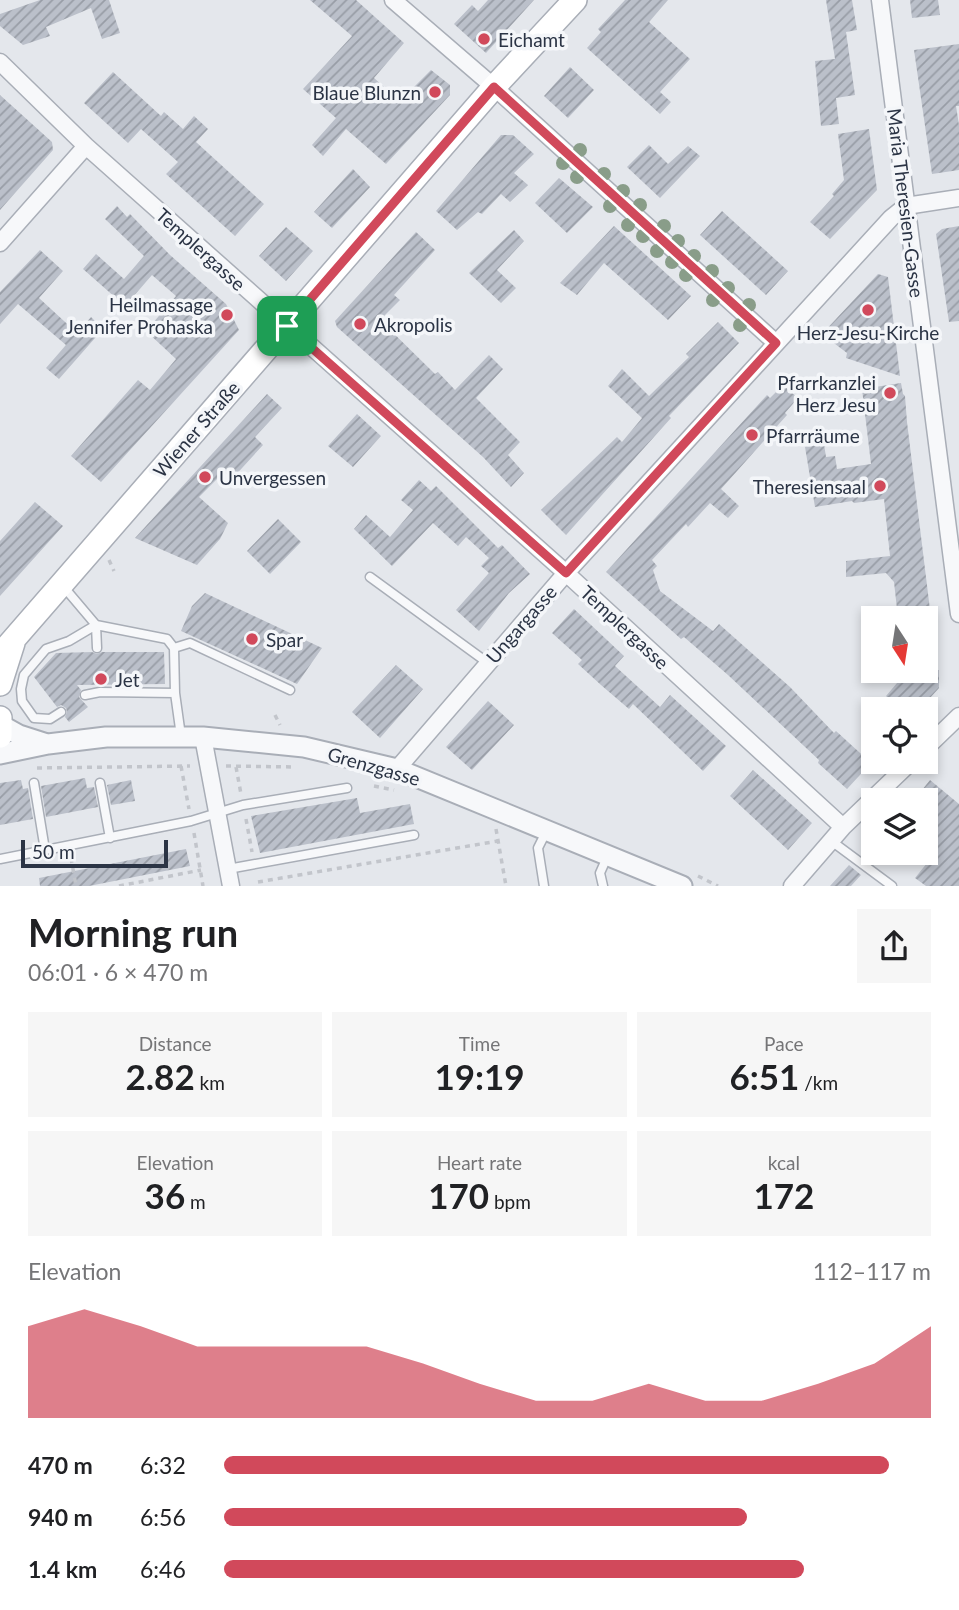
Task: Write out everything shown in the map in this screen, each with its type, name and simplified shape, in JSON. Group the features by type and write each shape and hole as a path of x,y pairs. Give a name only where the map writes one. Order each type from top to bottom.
{"main road":[{"name":"Wiener Straße","path":"0,684 7,647 494,87 575,0"}],"street":[{"path":"393,0 494,87 776,343"},
{"name":"Maria Theresien-Gasse","path":"880,0 959,614"},
{"name":"Templergasse","path":"0,62 86,146 566,573 843,827"},
{"path":"0,243 86,146"},
{"path":"906,206 959,198"},
{"name":"Ungargasse","path":"397,769 566,573 891,218 906,206"},
{"path":"938,736 959,716"},
{"name":"Grenzgasse","path":"0,727 48,744"},
{"name":"Grenzgasse","path":"0,754 48,744 106,737 203,737 304,747 397,769 682,886"},
{"path":"203,737 230,877"},
{"path":"792,886 843,827 898,774"}],"lane":[{"path":"370,577 488,663"},
{"path":"61,584 96,625 97,648"},
{"path":"61,712 44,720 34,718 22,701 20,689 24,675 46,649 69,641 96,625 167,639 174,648 175,693 181,736"},
{"path":"174,648 190,643 290,690"},
{"path":"85,695 100,692 175,693"},
{"path":"34,783 46,850"},
{"path":"100,783 110,838"},
{"path":"0,859 218,815 243,805 347,788"},
{"path":"544,886 538,848 547,830"},
{"path":"230,877 254,864 414,835"},
{"path":"830,841 892,886"},
{"path":"603,886 600,873 608,855"}],"path":[{"path":"236,766 258,884 498,841"},
{"path":"32,768 300,767"},
{"path":"365,783 396,791"},
{"path":"492,808 506,886"},
{"path":"484,826 507,835"},
{"path":"69,845 76,886"},
{"path":"119,886 201,870"}],"building":[{"path":"40,0 109,0 120,33 102,39 91,8 46,27 50,36 23,45 0,26 0,14"},
{"path":"310,0 356,0 404,43 374,78 400,101 431,70 450,85 450,95 386,164 346,129 323,156 312,145 336,118 303,89 352,36"},
{"name":"Eichamt","path":"488,0 534,0 486,53 454,24 472,5 478,11"},
{"path":"625,0 668,0 649,22 690,59 660,92 671,102 660,114 587,48 601,32 598,29"},
{"path":"826,0 852,0 857,30 846,32 855,95 836,98 839,124 821,126 815,61 835,59"},
{"path":"910,0 938,0 940,15 912,18"},
{"path":"959,44 959,106 956,106 959,125 959,170 932,174 914,50"},
{"path":"570,67 594,90 568,118 544,96"},
{"path":"113,72 161,116 164,112 183,129 194,116 208,129 196,142 264,204 235,236 166,174 178,162 141,129 128,143 84,103"},
{"path":"0,95 52,142 53,150 0,210"},
{"path":"869,129 877,190 830,239 810,222 834,196 832,194 844,180 838,134"},
{"path":"501,135 513,135 534,154 514,173 528,185 510,202 501,194 482,214 478,212 457,230 436,211"},
{"path":"649,145 668,164 688,146 700,156 660,198 627,167"},
{"path":"353,169 370,187 332,228 314,212"},
{"path":"559,178 593,207 567,233 535,203"},
{"path":"117,206 127,217 130,214 170,255 226,304 239,330 101,482 71,456 138,380 150,390 176,359 146,331 176,296 152,275 125,306 83,269 96,254 124,279 144,256 105,219"},
{"path":"722,211 788,271 766,295 700,235"},
{"path":"614,226 691,296 668,320 604,263 577,295 560,283"},
{"path":"959,226 959,321 949,322 936,234 942,229"},
{"path":"286,227 313,251 286,281 259,256"},
{"path":"514,230 524,241 497,270 516,288 501,303 469,273"},
{"path":"416,232 435,250 394,295 400,300 380,320 455,390 489,355 503,369 476,398 520,442 508,455 524,473 511,487 483,457 337,327 335,321"},
{"path":"40,250 63,271 39,298 77,333 91,317 103,329 59,379 46,368 66,345 18,304 0,324 0,292"},
{"name":"Herz-Jesu-Kirche","path":"878,274 888,277 900,376 846,358 847,353 822,334"},
{"path":"718,322 739,343 669,416 671,418 566,535 541,510 617,437 622,442 642,418 608,386 622,369 649,396 689,357 686,354"},
{"path":"901,383 905,396 930,606 897,606 894,582 886,573 846,577 846,561 890,556 884,499 815,507 805,447 824,444 826,457 835,456 837,469 871,464 862,389"},
{"path":"783,385 798,398 785,413 787,415 721,489 739,506 728,518 710,503 652,560 657,566 653,570 660,591 713,631 719,624 790,687 834,733 836,731 861,754 861,774 847,789 728,675 684,637 681,639 606,572 767,395 770,398"},
{"path":"267,394 282,408 255,437 263,445 232,479 224,472 199,497 228,523 220,539 197,565 135,538"},
{"path":"357,414 381,436 353,467 328,446"},
{"path":"419,480 431,491 436,486 498,548 502,545 530,574 509,593 479,631 456,610 489,573 481,566 489,558 466,537 458,546 433,523 392,566 354,529 366,515 390,537 413,510 401,500"},
{"path":"35,502 63,526 0,596 0,541"},
{"path":"278,519 301,542 270,574 247,551"},
{"name":"Spar","path":"205,593 322,648 297,684 181,631 192,606"},
{"path":"574,609 624,656 615,666 660,707 670,695 726,746 703,771 633,704 629,709 578,664 582,660 552,633"},
{"path":"164,652 165,684 77,685 81,690 79,697 88,707 69,722 65,717 66,708 61,705 57,707 34,677 56,653"},
{"path":"396,665 423,689 380,738 352,712"},
{"path":"939,670 939,688 931,697 886,696 897,683 938,683"},
{"path":"488,701 514,725 472,770 446,747"},
{"path":"753,770 812,823 788,850 730,796"},
{"path":"85,778 87,788 94,787 98,807 46,817 41,786"},
{"path":"21,780 23,789 28,788 33,819 0,825 0,783"},
{"path":"131,780 135,801 111,805 107,785"},
{"path":"930,780 959,804 959,886 926,886 915,878 925,865 938,865 938,788 924,788"},
{"path":"357,798 360,813 410,804 414,824 260,853 251,816"},
{"path":"186,849 190,866 89,886 40,886 39,878"},
{"path":"849,865 861,875 851,886 830,886"}],"place":[{"name":"Eichamt","path":"484,39"},
{"name":"Blaue Blunzn","path":"435,92"},
{"name":"Herz-Jesu-Kirche","path":"868,310"},
{"name":"Heilmassage Jennifer Prohaska","path":"227,315"},
{"name":"Akropolis","path":"360,324"},
{"name":"Pfarrkanzlei Herz Jesu","path":"890,393"},
{"name":"Pfarrräume","path":"752,435"},
{"name":"Unvergessen","path":"205,477"},
{"name":"Theresiensaal","path":"880,486"},
{"name":"Spar","path":"252,639"},
{"name":"Jet","path":"101,679"}],"route":[{"path":"494,87 776,343 566,573 287,326 494,87"}]}
